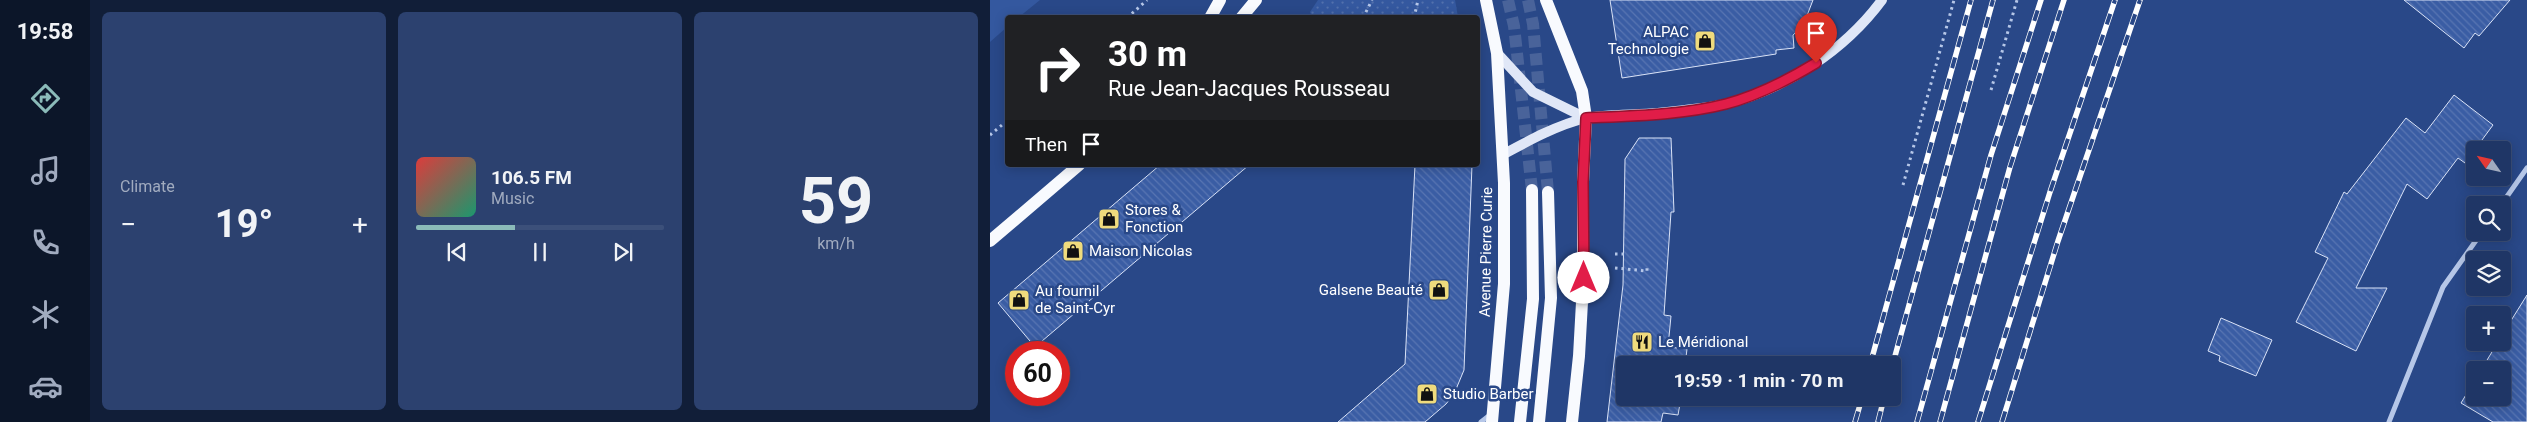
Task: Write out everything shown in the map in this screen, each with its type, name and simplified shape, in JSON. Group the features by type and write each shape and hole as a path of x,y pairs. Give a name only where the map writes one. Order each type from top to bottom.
{"main road":[{"path":"1212,15 1220,0"},
{"path":"1244,15 1256,0"},
{"name":"Avenue Pierre Curie","path":"1486,0 1497,53 1502,155 1504,284 1493,417"},
{"path":"1546,0 1582,91 1586,118 1583,182 1583,284 1579,356 1572,422"},
{"path":"990,241 1077,167"},
{"path":"1520,422 1533,299 1532,190"},
{"path":"1540,422 1551,298 1548,192"}],"street":[{"path":"1502,155 1532,138 1586,118 1630,116 1725,104 1778,85 1816,63 1835,48 1882,0"},
{"path":"1497,53 1533,92 1586,118"},
{"path":"2507,196 2527,168"},
{"path":"2389,422 2443,287 2476,241"},
{"path":"1481,422 1493,417"}],"path":[{"path":"1130,15 1147,0"},
{"path":"1365,15 1372,0"},
{"path":"1415,15 1418,0"},
{"path":"1902,185 1954,0"},
{"path":"1991,90 2017,0"},
{"path":"990,135 1005,122"},
{"path":"1616,254 1624,254"},
{"path":"1615,268 1647,270 1647,268"}],"shaded area":[{"path":"990,0 1040,0 1021,15 1005,15 1005,29 990,42"},
{"path":"1318,0 1455,0 1458,15 1311,15 1310,12"}],"building":[{"name":"ALPAC Technologie","path":"1610,0 1813,0 1803,26 1793,35 1794,48 1776,50 1776,54 1622,78"},
{"path":"2404,0 2510,0 2479,36 2475,33 2464,48"},
{"path":"2454,95 2493,125 2481,141 2466,141 2466,162 2465,163 2458,158 2427,199 2407,184 2356,288 2387,288 2356,351 2296,322 2328,258 2315,252 2344,192 2347,194 2406,118 2425,133"},
{"path":"1639,138 1671,138 1674,212 1671,212 1664,315 1671,316 1668,347 1687,349 1686,356 1616,356 1616,406 1680,406 1678,415 1663,413 1661,422 1607,422 1623,285 1625,159"},
{"path":"1158,167 1247,167 1042,341 1030,341 998,303"},
{"path":"1415,167 1472,167 1464,370 1454,394 1446,404 1425,422 1338,422 1405,364"},
{"path":"2527,295 2527,422 2493,422 2466,406 2511,406 2511,361 2486,361 2493,351 2511,351 2511,321"},
{"path":"2221,318 2272,340 2256,376 2219,361 2220,356 2208,351"},
{"path":"2466,395 2466,406 2461,403"}],"tunnel":[{"path":"1508,0 1514,26 1532,190"},
{"path":"1528,0 1533,24 1548,192"}],"railway":[{"path":"1872,356 1971,0"},
{"path":"1895,356 1993,0"},
{"path":"1917,422 1991,155 2041,0"},
{"path":"1940,422 2010,167 2064,0"},
{"path":"1978,422 2050,192 2115,0"},
{"path":"2002,422 2058,241 2140,0"},
{"path":"1855,422 1860,406"},
{"path":"1878,422 1882,406"}],"place":[{"name":"ALPAC Technologie","path":"1705,41"},
{"name":"Stores & Fonction","path":"1109,219"},
{"name":"Maison Nicolas","path":"1073,251"},
{"name":"Galsene Beauté","path":"1439,290"},
{"name":"Au fournil de Saint-Cyr","path":"1019,300"},
{"name":"Le Méridional","path":"1642,342"},
{"name":"Studio Barber","path":"1427,394"}],"route":[{"path":"1584,278 1583,182 1586,118 1630,116 1725,104 1786,82 1816,63"}]}
